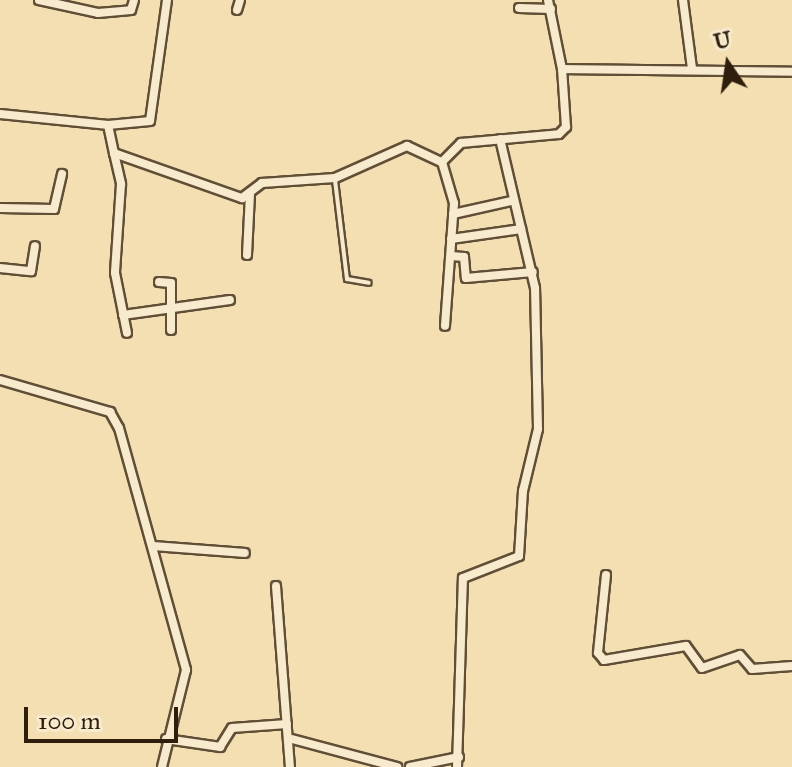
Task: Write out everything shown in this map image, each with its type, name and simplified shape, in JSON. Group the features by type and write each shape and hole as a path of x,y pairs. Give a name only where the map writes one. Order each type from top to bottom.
{"street":[{"path":"39,0 98,13 131,10 134,0"},
{"path":"0,114 108,125 149,123 167,0"},
{"path":"683,0 692,68"},
{"path":"442,162 461,143 552,136 566,127 562,69 550,5 519,8"},
{"path":"562,69 692,68 792,72"},
{"path":"108,125 121,184 115,273 127,333"},
{"path":"410,767 458,762 463,578 519,556 523,491 538,429 533,272 511,201 500,139"},
{"path":"114,153 242,198 262,183 335,178 407,146 442,162"},
{"path":"442,162 453,214 445,326"},
{"path":"0,208 54,209 62,174"},
{"path":"247,255 250,193"},
{"path":"453,214 511,201"},
{"path":"451,239 521,229"},
{"path":"0,268 31,271 35,246"},
{"path":"451,256 464,257 466,278 533,272"},
{"path":"159,282 171,283 171,330"},
{"path":"123,315 230,300"},
{"path":"0,380 110,412 154,546 186,670 166,739 162,767"},
{"path":"154,546 245,553"},
{"path":"606,575 598,653 604,660 686,646 702,668 740,655 752,669 792,666"},
{"path":"276,586 287,724 291,738 290,767"},
{"path":"166,739 220,747 232,728 287,724"},
{"path":"291,738 397,767"}],"lane":[{"path":"335,178 347,279 369,283"}]}
